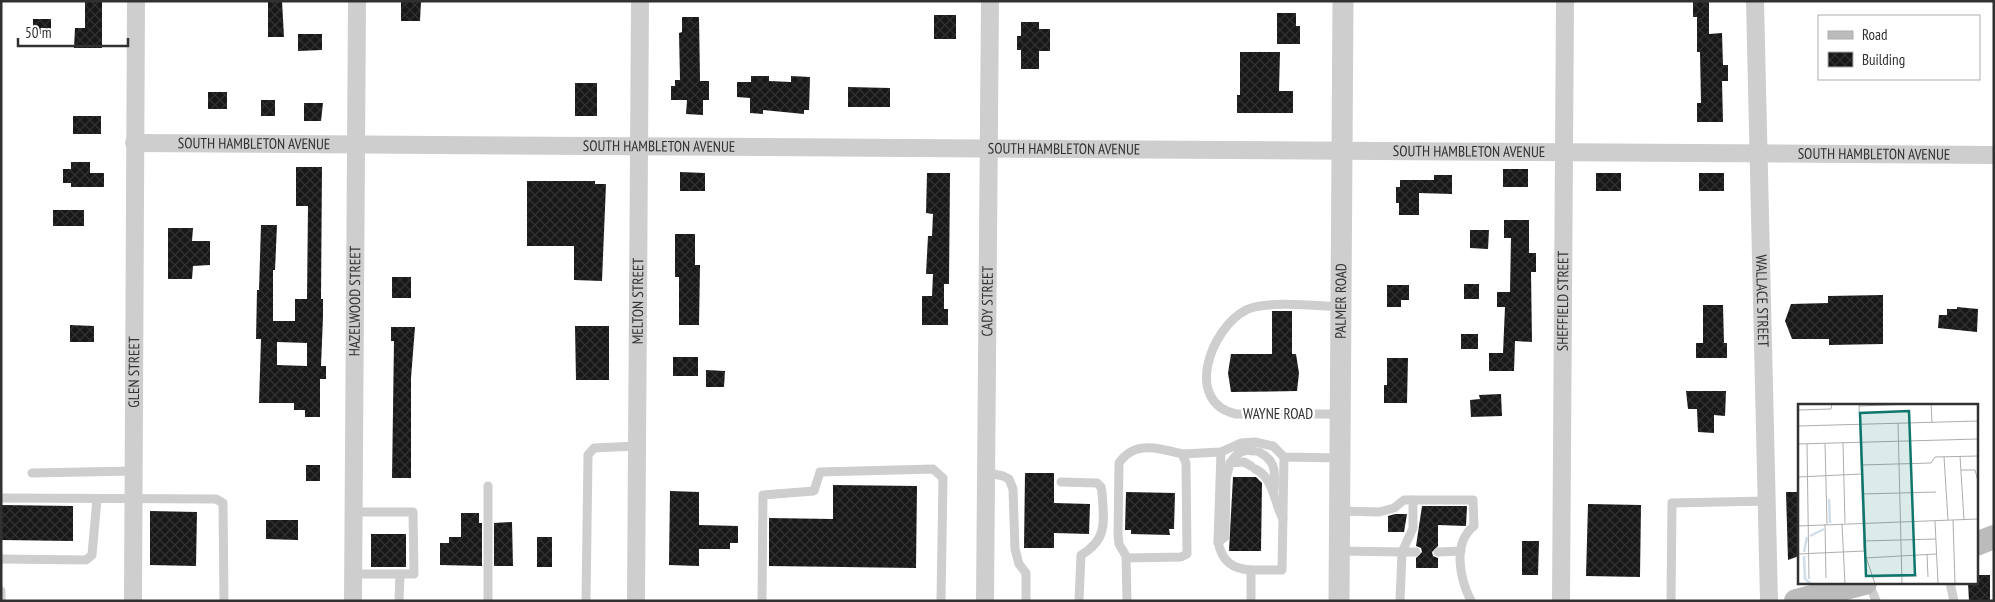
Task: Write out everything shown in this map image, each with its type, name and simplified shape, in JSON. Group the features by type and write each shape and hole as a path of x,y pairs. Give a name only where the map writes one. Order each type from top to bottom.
{"main road":[{"path":"1978,543 1994,537"},
{"path":"1796,601 1861,584"}],"street":[{"name":"GLEN STREET","path":"133,601 136,1"},
{"name":"HAZELWOOD STREET","path":"353,601 357,1"},
{"name":"MELTON STREET","path":"636,601 640,1"},
{"name":"CADY STREET","path":"985,601 990,1"},
{"name":"PALMER ROAD","path":"1340,601 1343,1"},
{"name":"SHEFFIELD STREET","path":"1561,601 1565,1"},
{"name":"WALLACE STREET","path":"1755,1 1769,601"},
{"name":"SOUTH HAMBLETON AVENUE","path":"134,142 639,145 988,150 1758,152 1994,155"}],"lane":[{"name":"WAYNE ROAD","path":"1340,414 1236,414 1225,412 1216,405 1206,383 1211,351 1236,316 1247,309 1260,305 1341,307"},
{"path":"1127,601 1126,558 1119,544 1118,535 1119,463 1126,453 1136,449 1152,448 1182,454 1221,452 1241,443 1254,442 1273,446 1284,457 1340,458"},
{"path":"586,601 588,455 594,448 638,446"},
{"path":"1218,542 1225,537 1226,479 1230,463 1236,454 1246,450 1269,457 1274,465 1274,500"},
{"path":"1221,452 1218,542 1220,552 1228,563 1239,569 1250,570 1282,570 1284,457"},
{"path":"1126,558 1181,557 1187,554 1186,463 1182,454"},
{"path":"1230,463 1244,462 1262,472 1268,481 1283,519"},
{"path":"762,601 763,495 814,490 820,472 933,469 943,478 942,601"},
{"path":"32,473 133,471"},
{"path":"985,472 1009,479 1014,489 1015,549 1019,564 1026,573 1026,601"},
{"path":"1061,482 1097,483 1101,487 1102,493 1102,533 1092,548 1081,555 1079,601"},
{"path":"488,486 488,601"},
{"path":"1,498 216,499 223,502 224,601"},
{"path":"1,560 86,560 92,555 96,499"},
{"path":"1340,512 1379,512 1394,508 1404,500 1473,500 1474,526 1466,532 1461,551 1461,576 1471,601"},
{"path":"1400,601 1402,552 1413,528 1413,500"},
{"path":"1671,601 1672,503 1767,501"},
{"path":"353,574 414,574 413,512 354,512"},
{"path":"1340,551 1416,552"},
{"path":"1438,552 1461,551"},
{"path":"1250,570 1251,601"},
{"path":"399,601 400,574"},
{"path":"1869,584 1876,601"},
{"path":"1950,584 1954,601"},
{"path":"1,591 1,601"}],"building":[{"path":"85,1 102,1 102,48 74,48 75,28 85,28"},
{"path":"268,1 282,1 284,37 268,37"},
{"path":"401,1 421,1 420,21 401,21"},
{"path":"1693,1 1709,1 1709,34 1722,33 1723,65 1728,65 1728,81 1722,81 1723,122 1697,122 1697,103 1701,103 1700,52 1697,52 1697,17 1693,17"},
{"path":"1277,13 1296,13 1296,26 1300,26 1300,44 1277,44"},
{"path":"934,15 956,15 956,39 934,39"},
{"path":"682,17 699,17 700,81 709,81 709,100 703,100 703,115 686,114 687,100 671,100 671,86 675,86 675,80 680,80 679,33 682,32"},
{"path":"33,19 51,19 51,34 33,34"},
{"path":"1021,22 1039,22 1039,29 1050,29 1050,51 1039,51 1039,69 1021,69 1021,50 1017,50 1017,36 1021,36"},
{"path":"298,34 322,34 322,50 298,51"},
{"path":"1240,52 1280,52 1279,91 1293,91 1293,113 1237,113 1237,95 1240,95"},
{"path":"751,76 769,76 769,81 791,82 791,76 810,77 809,110 804,110 804,114 763,110 763,114 750,113 750,98 737,97 737,82 751,82"},
{"path":"575,83 597,83 597,116 575,116"},
{"path":"848,87 890,88 890,107 848,107"},
{"path":"208,92 227,92 227,109 208,109"},
{"path":"261,100 275,100 275,116 261,116"},
{"path":"304,103 323,103 321,121 304,121"},
{"path":"73,116 101,116 101,134 73,134"},
{"path":"71,162 90,162 90,173 104,173 104,187 71,187 71,183 63,183 63,169 71,169"},
{"path":"296,167 322,167 321,299 323,299 323,317 321,366 326,366 326,379 320,379 320,417 305,417 305,410 294,410 294,403 259,403 261,339 256,339 261,225 277,225 275,270 273,270 273,321 295,321 295,299 307,299 308,206 296,206","holes":["277,342 307,343 307,366 277,365"]},
{"path":"1503,169 1528,169 1528,187 1503,187"},
{"path":"680,172 705,173 705,191 680,191"},
{"path":"927,173 950,173 949,284 944,284 944,309 948,309 948,325 922,325 922,296 932,296 933,274 926,274 928,236 932,236 933,214 926,213"},
{"path":"1596,173 1621,173 1621,191 1596,191"},
{"path":"1699,173 1724,173 1724,191 1699,191"},
{"path":"1434,175 1452,175 1452,194 1419,193 1419,215 1399,215 1399,203 1396,203 1396,187 1400,187 1400,180 1434,180"},
{"path":"527,181 595,181 595,184 606,184 602,281 574,280 574,246 527,246"},
{"path":"53,210 84,210 84,226 53,226"},
{"path":"1504,220 1529,220 1529,253 1536,253 1536,272 1531,272 1532,342 1515,341 1514,371 1489,371 1489,353 1503,353 1505,307 1497,307 1497,292 1510,292 1511,238 1504,238"},
{"path":"168,228 193,228 192,241 210,241 210,265 193,266 192,279 168,279"},
{"path":"1470,230 1489,230 1488,249 1470,248"},
{"path":"675,234 695,234 695,265 700,265 699,325 679,325 679,277 675,277"},
{"path":"392,277 411,277 411,298 392,298"},
{"path":"1464,284 1479,284 1479,299 1464,299"},
{"path":"1387,285 1409,285 1409,300 1401,300 1401,307 1387,307"},
{"path":"1883,295 1883,344 1829,345 1829,339 1792,339 1785,321 1791,304 1828,303 1828,296"},
{"path":"1703,305 1723,305 1724,343 1727,343 1727,358 1696,358 1696,343 1703,343"},
{"path":"1957,307 1978,309 1977,332 1938,328 1939,315 1947,315 1947,309 1957,309"},
{"path":"1272,311 1292,311 1292,354 1296,354 1299,373 1297,391 1231,392 1228,373 1231,354 1272,354"},
{"path":"70,325 94,326 94,342 70,342"},
{"path":"575,326 609,326 609,380 576,380"},
{"path":"391,327 415,327 411,378 411,478 392,478 394,341 391,341"},
{"path":"1461,334 1478,334 1478,349 1461,349"},
{"path":"673,357 698,357 698,376 673,376"},
{"path":"1387,358 1408,358 1407,403 1384,403 1384,385 1387,385"},
{"path":"706,370 725,371 724,387 706,387"},
{"path":"1686,391 1726,391 1725,416 1714,415 1714,433 1698,432 1697,409 1688,409"},
{"path":"1501,394 1502,416 1471,417 1470,400 1480,399 1479,395"},
{"path":"306,465 320,465 320,481 306,481"},
{"path":"1025,473 1054,473 1054,503 1090,504 1089,534 1054,533 1054,548 1024,548"},
{"path":"1233,477 1256,477 1262,483 1261,551 1229,551"},
{"path":"833,485 917,486 916,568 769,566 769,518 833,519"},
{"path":"670,491 699,492 699,525 738,526 738,543 730,543 730,549 699,549 699,566 669,565"},
{"path":"1126,492 1175,493 1174,529 1169,529 1170,535 1131,534 1131,530 1125,530"},
{"path":"1786,492 1798,492 1798,556 1788,560"},
{"path":"1588,504 1641,505 1640,577 1586,576"},
{"path":"1,505 73,506 73,541 1,540"},
{"path":"1422,506 1467,506 1466,526 1438,525 1438,546 1432,552 1433,556 1438,558 1438,568 1416,568 1416,558 1422,552 1421,548 1416,546"},
{"path":"150,511 197,512 196,566 150,565"},
{"path":"461,513 479,513 479,523 482,523 482,566 440,565 440,543 449,543 449,537 461,537"},
{"path":"1407,514 1404,532 1388,532 1388,516"},
{"path":"266,520 298,520 298,540 266,539"},
{"path":"512,522 513,566 494,566 494,523"},
{"path":"371,534 406,534 406,567 371,567"},
{"path":"537,537 552,537 552,567 537,567"},
{"path":"1522,541 1539,541 1538,575 1522,575"},
{"path":"1978,575 1990,575 1990,601 1969,601 1968,584 1978,584"}]}
